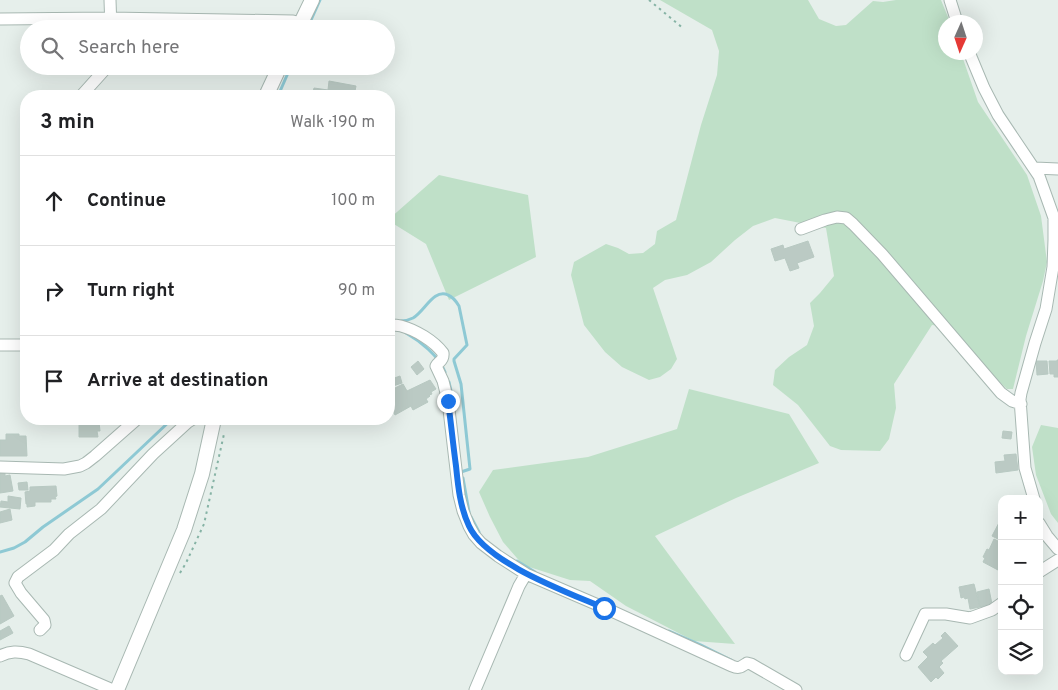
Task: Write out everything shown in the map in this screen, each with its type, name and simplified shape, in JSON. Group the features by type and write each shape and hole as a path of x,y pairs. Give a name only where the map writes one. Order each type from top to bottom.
{"street":[{"path":"110,0 111,20"},
{"path":"302,20 312,0"},
{"path":"950,0 955,15"},
{"path":"0,19 22,20"},
{"path":"972,60 998,115 1035,168 1054,218 1053,267 1046,309 1021,394 1025,468 1033,495"},
{"path":"86,90 100,75"},
{"path":"269,90 276,75"},
{"path":"1035,168 1058,169"},
{"path":"801,229 838,217 846,218 854,224 1001,393 1012,401 1021,404"},
{"path":"395,325 412,330 433,343 443,353 444,358 436,366 443,381 448,401 459,495 469,526 481,543 526,574 737,668 751,664 796,690"},
{"path":"0,345 20,345"},
{"path":"0,467 64,469 80,466 95,456 130,425"},
{"path":"40,630 44,625 44,620 21,593 16,583 18,577 54,550 69,534 100,509 153,454 185,425"},
{"path":"117,690 184,530 202,474 213,425"},
{"path":"1043,529 1058,549"},
{"path":"1043,569 1058,560"},
{"path":"475,690 519,586 526,574"},
{"path":"906,655 925,614 946,614 970,618 998,606"},
{"path":"0,656 7,652 15,651 29,654 113,690"}],"path":[{"path":"649,0 684,29"}],"green space":[{"path":"660,0 808,0 819,19 836,26 846,25 873,1 941,0 947,15 938,15 938,60 963,60 978,102 1027,175 1041,216 1047,262 1013,389 1007,389 940,326 932,325 894,384 896,408 889,439 880,451 841,450 830,446 798,405 773,385 775,370 789,357 807,345 814,326 810,303 834,276 826,228 775,218 753,226 711,262 687,275 665,280 653,288 677,359 671,369 660,377 649,380 622,367 605,352 584,325 571,275 574,262 606,244 629,254 643,253 655,244 657,231 676,220 701,125 717,75 719,51 712,30"},
{"path":"439,175 528,195 536,257 449,300 426,244 395,225 395,214"},
{"path":"689,389 789,414 819,463 736,498 655,536 735,644 694,641 626,606 590,581 570,580 523,565 503,542 479,492 493,470 588,457 677,429"},
{"path":"1041,425 1058,428 1058,523 1051,514 1036,475 1032,447"}],"building":[{"path":"329,81 356,86 355,90 328,90"},
{"path":"808,241 814,257 797,263 799,268 790,271 785,258 775,261 771,249 783,245 784,249"},
{"path":"1057,360 1058,377 1054,377 1054,374 1050,374 1049,361"},
{"path":"418,361 424,369 417,375 411,367"},
{"path":"1036,361 1047,361 1048,374 1037,375"},
{"path":"400,376 402,383 395,385 395,378"},
{"path":"430,380 436,389 426,399 428,402 413,410 411,406 395,415 395,388 403,384 407,391"},
{"path":"79,425 99,425 100,431 97,431 98,437 79,437"},
{"path":"1003,431 1012,432 1011,439 1002,438"},
{"path":"6,434 26,436 27,456 0,456 0,440 6,440"},
{"path":"1016,454 1018,470 996,473 995,462 1005,461 1004,455"},
{"path":"5,472 5,476 10,475 13,491 0,493 0,473"},
{"path":"27,482 28,490 19,490 18,483"},
{"path":"56,486 56,499 51,499 51,502 35,502 35,506 27,507 25,492 30,491 30,487"},
{"path":"8,496 21,498 20,509 0,507 1,501 8,502"},
{"path":"10,509 12,520 0,523 0,512"},
{"path":"998,525 998,539 992,536"},
{"path":"994,539 998,541 998,570 983,562 987,549 989,550"},
{"path":"974,584 980,607 970,609 968,598 961,598 959,587"},
{"path":"989,589 992,604 980,607 977,592"},
{"path":"2,595 14,616 0,624 0,596"},
{"path":"9,626 13,633 0,640 0,631"},
{"path":"945,632 958,646 941,661 943,663 939,667 944,673 938,679 936,677 931,682 918,667 928,657 923,652 933,643 935,645 943,638 941,636"}],"waterway":[{"path":"311,20 320,0"},
{"path":"281,90 287,75"},
{"path":"401,321 413,318 438,295 450,296 459,306 467,345 454,361 461,384 470,469 461,472"},
{"path":"406,333 428,350 438,360 445,372"},
{"path":"449,382 452,398"},
{"path":"0,552 25,542 43,527 98,489 166,425"},
{"path":"463,478 469,512"},
{"path":"471,517 479,532"},
{"path":"517,561 535,572"},
{"path":"669,631 731,660"}],"route":[{"path":"448,401 459,495 463,511 474,535 498,556 526,574 604,608"}]}
